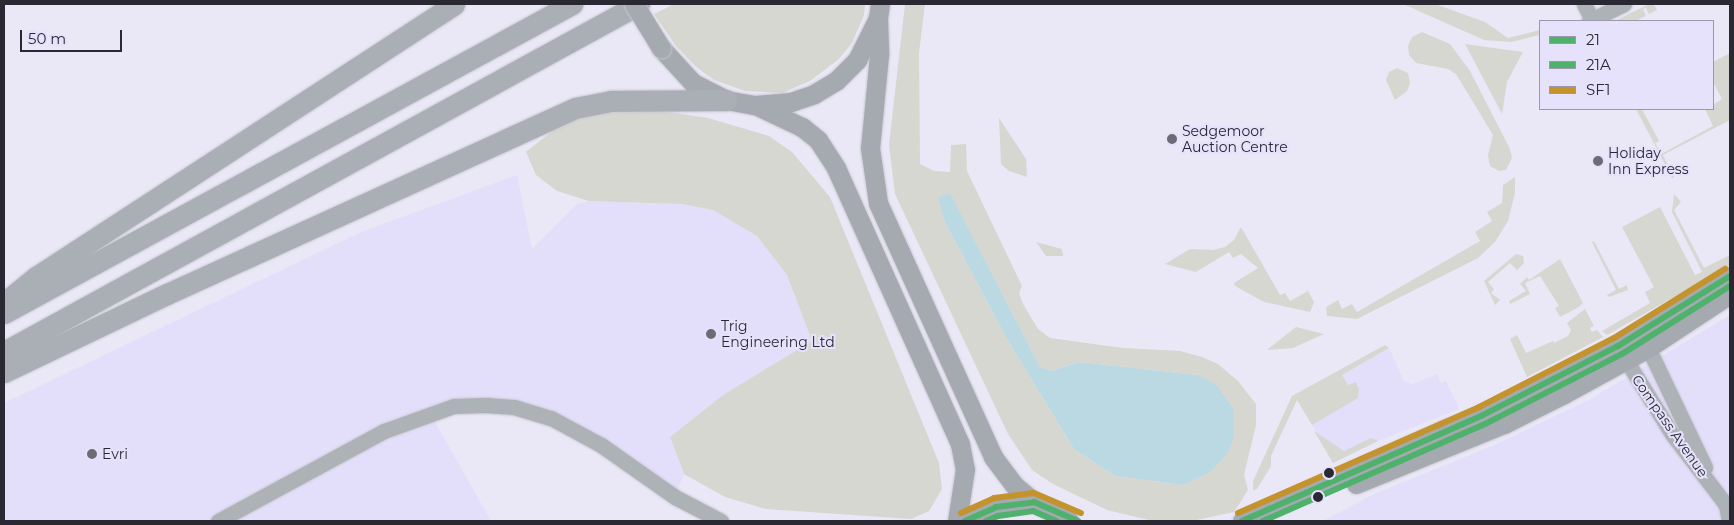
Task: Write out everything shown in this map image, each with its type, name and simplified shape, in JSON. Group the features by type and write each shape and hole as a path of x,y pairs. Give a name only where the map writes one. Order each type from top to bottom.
{"highway":[{"path":"4,302 36,277 454,4"},
{"path":"4,313 572,4"},
{"path":"4,352 640,4"},
{"path":"4,372 167,294 575,108 611,101 726,100"}],"main road":[{"path":"634,4 673,65 693,83 726,100 755,105 791,102 814,94 836,81 857,60 879,11"},
{"path":"879,11 879,55 870,148 878,203 993,457 1014,485 1034,502 1071,520"},
{"path":"755,105 810,133 836,168 960,444 965,469 957,521"},
{"path":"1644,340 1730,276"},
{"path":"1270,521 1504,424 1644,340 1730,294"},
{"path":"1242,521 1444,430 1483,415 1622,353"},
{"path":"965,521 996,507 1034,502"}],"street":[{"path":"1584,4 1591,20 1624,4"},
{"name":"Compass Avenue","path":"1644,340 1716,491"},
{"name":"Compass Avenue","path":"1622,353 1672,434 1728,507 1729,521"},
{"path":"218,521 384,431 454,406 485,406 514,407 551,418 601,445 675,496 721,521"}],"shaded area":[{"path":"674,4 865,4 864,15 852,43 839,59 810,81 782,93 745,91 714,80 695,66 676,46 654,14"},
{"path":"905,4 925,4 919,53 920,164 934,171 950,172 951,145 966,144 967,171 1022,286 1019,293 1023,304 1038,329 1050,338 1123,348 1180,351 1218,364 1238,381 1256,404 1256,425 1244,475 1248,490 1234,512 1192,521 1153,521 1107,510 1053,484 1032,470 1008,434 895,194 889,145","holes":["950,194 1040,367 1051,371 1079,362 1197,375 1209,473 1183,485 1115,476 1074,449 1007,339 945,222 939,198"]},
{"path":"1403,4 1435,4 1485,22 1508,38 1539,30 1539,35 1511,42 1484,40"},
{"path":"1649,4 1654,4 1657,10 1649,14 1646,8 1643,9 1646,16 1637,20 1617,20"},
{"path":"1422,32 1450,44 1470,71 1510,149 1512,158 1506,170 1499,171 1490,166 1488,155 1493,135 1456,74 1448,69 1416,63 1409,55 1408,46 1412,37"},
{"path":"1465,44 1523,52 1507,82 1502,114"},
{"path":"1730,53 1730,120 1663,155 1674,177 1672,178 1637,110 1643,110 1659,141 1655,143 1661,154 1713,126 1705,110 1714,110 1714,104 1722,99 1714,84 1714,61"},
{"path":"1397,68 1408,73 1410,83 1407,91 1395,100 1386,80 1389,72"},
{"path":"602,107 635,107 708,118 769,136 792,152 830,197 939,463 942,489 929,511 911,519 766,509 725,497 684,474 670,437 723,395 812,341 787,275 757,236 713,210 682,204 589,201 557,191 536,175 526,152 561,124"},
{"path":"999,118 1026,159 1027,177 1009,171 1001,164"},
{"path":"517,175 532,249 577,204 589,201 682,204 713,210 757,236 787,275 812,341 723,395 670,437 684,474 675,497 532,412 430,413 491,521 4,521 4,403 361,232"},
{"path":"1515,177 1515,193 1508,221 1495,242 1478,258 1357,319 1327,316 1326,307 1338,300 1342,309 1352,304 1357,312 1480,241 1475,232 1492,221 1487,212 1502,203 1503,185"},
{"path":"1674,194 1681,202 1674,210 1704,268 1730,255 1730,265 1607,335 1602,331 1650,303 1645,292 1654,287 1622,227 1660,207 1695,275 1702,272 1672,212"},
{"path":"1241,227 1280,295 1285,293 1290,301 1308,291 1314,302 1310,312 1264,302 1235,286 1234,283 1258,268 1241,254 1233,258 1229,252 1196,272 1165,264 1190,249 1213,250 1225,247 1234,240"},
{"path":"1594,241 1619,289 1627,285 1628,290 1609,297 1607,295 1616,290 1592,242"},
{"path":"1036,242 1062,249 1063,256 1046,256"},
{"path":"1516,254 1523,256 1524,263 1517,270 1510,263 1488,282 1494,289 1491,293 1500,300 1495,305 1484,281"},
{"path":"1560,259 1583,303 1579,307 1560,317 1555,308 1559,306 1540,276 1525,283 1530,294 1510,304 1509,301 1526,291 1520,284 1527,277 1529,280"},
{"path":"1585,309 1594,326 1590,328 1592,332 1597,330 1603,337 1527,377 1510,339 1517,335 1526,353 1553,341 1554,343 1568,336 1571,330 1567,323"},
{"path":"1730,315 1730,521 1323,521 1376,493 1492,446 1589,400"},
{"path":"1296,327 1324,334 1293,348 1267,350"},
{"path":"1385,345 1389,348 1342,375 1348,385 1356,382 1359,389 1358,398 1312,425 1297,400 1271,456 1271,466 1257,489 1253,490 1253,481 1292,396"},
{"path":"1389,348 1404,381 1413,384 1437,374 1441,383 1446,381 1459,409 1378,441 1333,463 1312,425 1342,375"},
{"path":"1314,431 1344,451 1371,438 1378,441 1333,463"}],"water":[{"path":"950,193 1040,367 1051,371 1079,362 1197,375 1218,387 1233,408 1234,436 1227,454 1209,473 1183,485 1115,476 1074,449 1007,339 945,222 938,198"}],"transit line":[{"name":"SF1","path":"1238,513 1479,407 1614,338 1725,269"},
{"name":"21","path":"1242,521 1483,415 1618,346 1730,276"},
{"name":"21A","path":"1263,521 1487,423 1622,354 1730,286"},
{"name":"SF1","path":"961,513 994,498 1034,493 1081,513"},
{"name":"21","path":"965,521 996,507 1034,502 1078,521"},
{"name":"21A","path":"986,521 998,516 1033,511 1057,521"}],"place":[{"name":"Sedgemoor Auction Centre","path":"1172,139"},
{"name":"Holiday Inn Express","path":"1598,161"},
{"name":"Trig Engineering Ltd","path":"711,334"},
{"name":"Evri","path":"92,454"}]}
